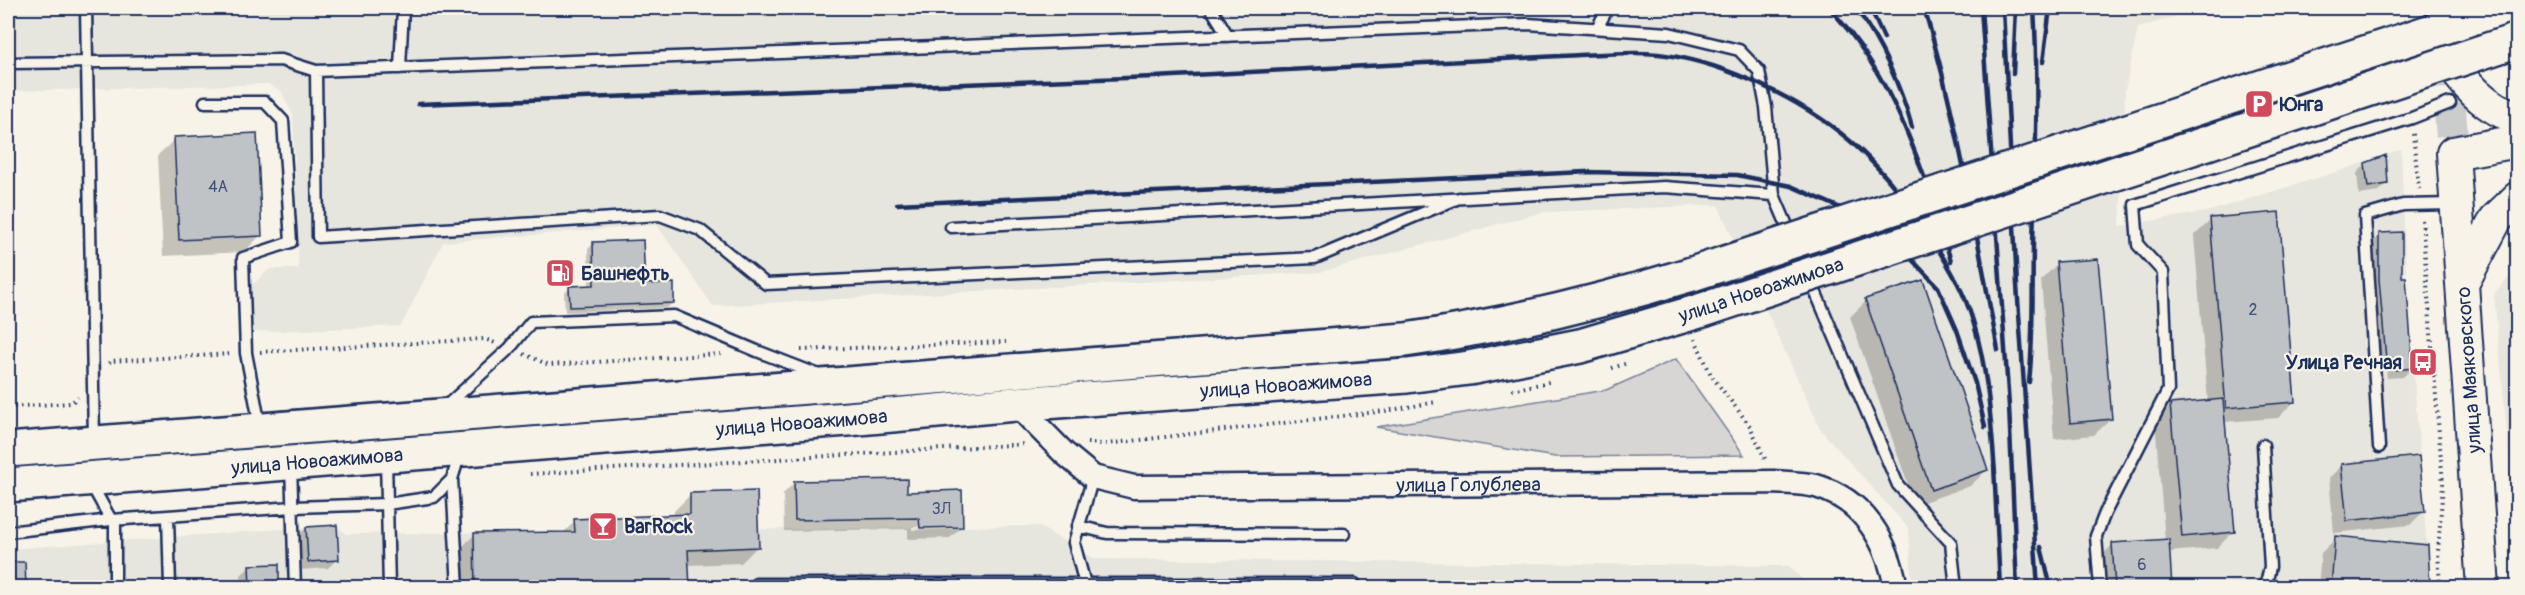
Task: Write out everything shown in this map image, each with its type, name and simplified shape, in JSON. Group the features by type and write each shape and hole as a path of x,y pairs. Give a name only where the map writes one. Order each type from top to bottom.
{"main road":[{"name":"улица Новоажимова","path":"8,450 1406,340 1494,326 1572,309 1692,274 2502,8"},
{"name":"улица Новоажимова","path":"8,485 386,454 456,463 847,419 1016,404 1407,376 1469,368 1580,346 1700,327 2517,40"},
{"path":"2446,54 2457,75 2480,96 2503,114 2517,117"},
{"name":"улица Маяковского","path":"2483,588 2453,153 2517,141"},
{"path":"2463,282 2496,219 2517,198"}],"street":[{"name":"улица Голублева","path":"1016,404 1064,453 1093,477 1134,487 1774,482 1817,486 1854,504 1878,532 1893,571 1896,588"}],"lane":[{"path":"86,8 94,444"},
{"path":"400,68 403,8"},
{"path":"1211,8 1228,36"},
{"path":"1597,28 1608,8"},
{"path":"8,63 281,60 316,71 1527,24 1669,33 1738,50 1759,71 1766,107 1774,195 1898,485 1951,543 1956,588"},
{"path":"316,71 318,237 660,215 700,230 766,284 1315,258 1458,198"},
{"path":"205,102 265,102 283,121 291,242 243,258 246,353 261,429"},
{"path":"2100,588 2096,536 2105,513 2168,390 2163,272 2138,245 2135,206 2412,118 2450,103"},
{"path":"951,227 1664,187 1774,195"},
{"path":"2379,447 2365,216 2403,205 2457,204"},
{"path":"436,415 510,348 531,322 674,316 757,351 845,384"},
{"path":"2263,445 2270,567 2265,588"},
{"path":"386,454 390,588"},
{"path":"291,462 295,588"},
{"path":"8,532 113,520 294,507 387,504 434,497 456,463"},
{"path":"456,463 458,588"},
{"path":"1086,586 1074,546 1093,477"},
{"path":"88,479 113,520 115,588"},
{"path":"168,516 170,587"},
{"path":"1078,526 1107,533 1344,534"},
{"path":"756,584 1086,586 1355,584 1355,588"}],"path":[{"path":"2412,118 2443,484 2438,551 2440,588"},
{"path":"1684,342 1700,327 1712,375 1750,426 1774,482"},
{"path":"8,407 71,404 94,385 110,361 485,339 549,364 757,351 1008,342"},
{"path":"1609,368 1630,362"},
{"path":"1508,390 1552,382"},
{"path":"523,474 1055,442 1106,444 1385,411 1442,401"}],"shaded area":[{"path":"8,8 2203,8 2138,28 2125,91 2120,226 2206,212 2340,171 2401,149 2406,277 2430,587 1912,587 1909,529 1821,430 1718,205 1543,212 1320,272 713,306 657,225 443,242 401,326 252,332 250,287 270,269 299,269 293,115 281,91 268,84 8,91"},
{"path":"2517,269 2517,540 2494,294"},
{"path":"1676,359 1744,455 1555,457 1376,427 1606,390"},
{"path":"337,525 346,534 1038,526 1095,559 1789,566 1810,587 8,588 8,549"}],"building":[{"path":"257,133 262,236 179,240 174,137"},
{"path":"2386,155 2388,184 2368,187 2365,163"},
{"path":"2279,212 2295,402 2226,408 2210,218"},
{"path":"2402,232 2402,277 2406,277 2413,368 2395,370 2394,358 2386,359 2379,279 2379,233"},
{"path":"643,240 645,284 674,283 674,303 570,307 569,286 594,285 593,242"},
{"path":"2098,259 2112,419 2070,423 2056,262"},
{"path":"1923,280 1988,470 1931,490 1865,299"},
{"path":"2223,399 2235,532 2182,537 2170,404"},
{"path":"2419,456 2425,512 2347,521 2341,464"},
{"path":"907,479 907,492 962,490 963,527 920,528 919,518 795,520 794,481"},
{"path":"757,491 759,547 688,550 690,587 475,588 474,533 575,532 574,519 690,514 690,493"},
{"path":"337,525 339,560 308,562 306,527"},
{"path":"2335,536 2428,545 2430,588 2331,588"},
{"path":"2169,539 2172,588 2115,588 2112,543"},
{"path":"8,562 25,562 26,588 8,588"},
{"path":"279,564 279,588 250,588 249,565"}],"tunnel":[{"path":"2443,8 2453,153"}],"railway":[{"path":"1829,8 1872,64 1905,127 1930,194 1951,261"},
{"path":"1856,8 1889,65 1912,127"},
{"path":"1870,8 1884,38"},
{"path":"1924,8 1957,135 1998,350"},
{"path":"1981,8 2009,406 2017,588"},
{"path":"2003,8 2017,285 2038,588"},
{"path":"2013,74 2016,8"},
{"path":"2029,382 2036,127 2034,8"},
{"path":"2043,62 2050,8"},
{"path":"418,104 1154,77 1619,53 1650,53 1678,57 1726,70 1750,80 1774,91 1819,118 1869,158 1907,204 1950,269 1961,289 1973,321 1985,377 1995,473"},
{"path":"897,204 1585,172 1737,175 1791,186 1879,225 1938,287 1957,330 1975,383 1985,427"},
{"path":"1994,465 2000,588"},
{"path":"2041,547 2051,588"}],"place":[{"name":"Юнга","path":"2259,104"},
{"name":"Башнефть","path":"560,273"},
{"name":"Улица Речная","path":"2423,362"},
{"name":"BarRock","path":"603,526"}]}
